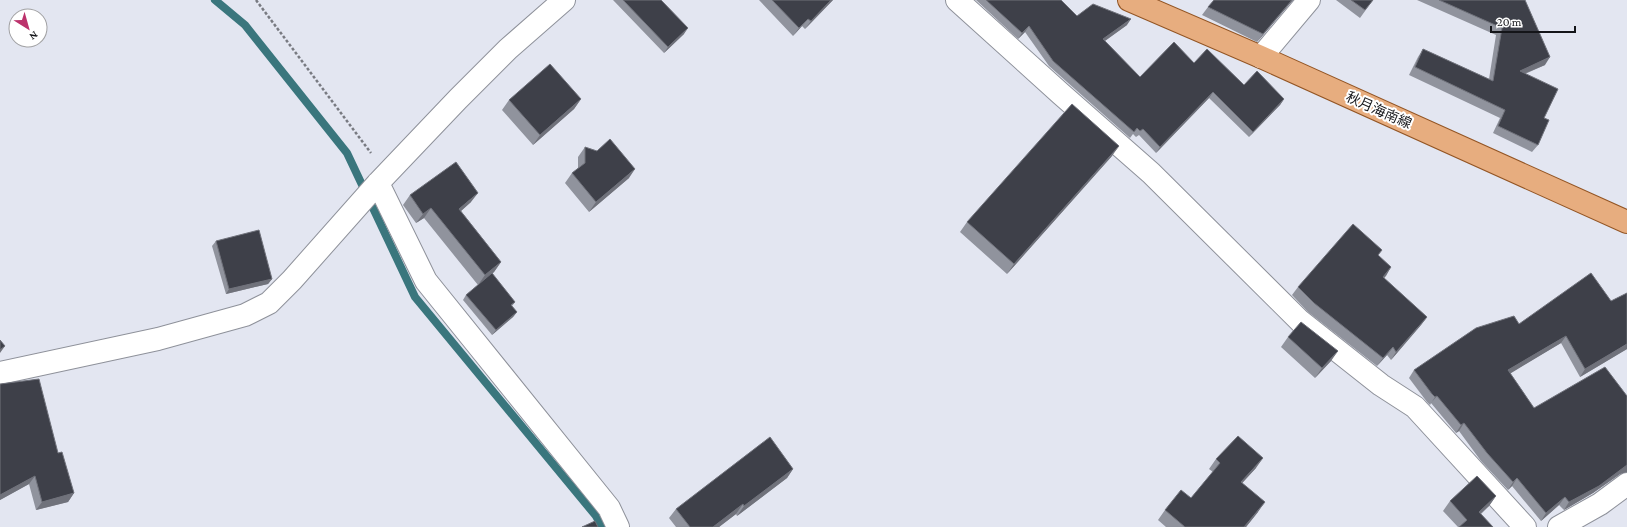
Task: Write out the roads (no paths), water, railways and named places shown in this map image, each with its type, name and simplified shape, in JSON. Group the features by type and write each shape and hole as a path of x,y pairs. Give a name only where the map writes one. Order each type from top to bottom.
{"main road":[{"name":"秋月海南線","path":"1129,0 1261,57 1627,222"}],"street":[{"path":"0,373 158,339 246,315 269,303 292,280 382,179 458,98 508,49 564,0"},
{"path":"957,0 1060,94 1151,173 1300,321 1381,385 1415,407 1525,527"},
{"path":"1261,57 1309,0"},
{"path":"382,179 426,281 609,508 618,527"},
{"path":"1560,527 1600,504 1627,484"}],"waterway":[{"path":"215,0 245,25 347,153 415,297 596,516 602,527"}]}
